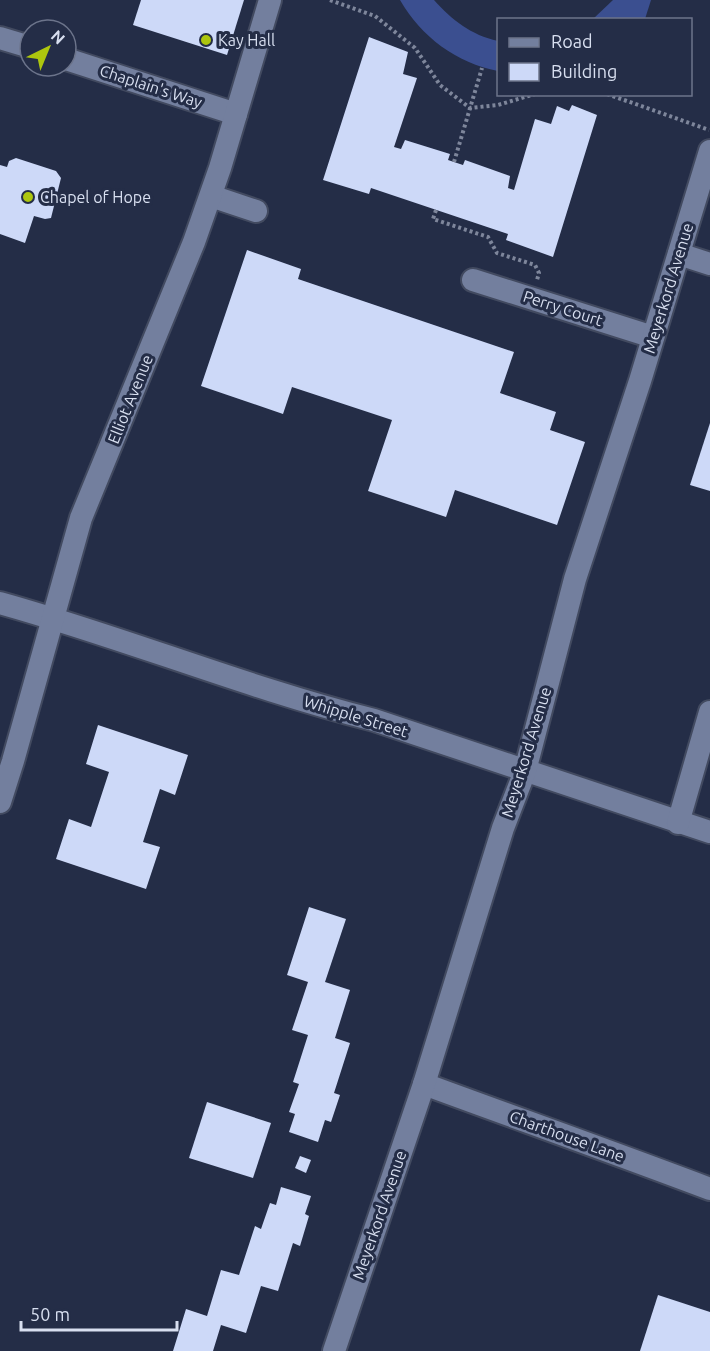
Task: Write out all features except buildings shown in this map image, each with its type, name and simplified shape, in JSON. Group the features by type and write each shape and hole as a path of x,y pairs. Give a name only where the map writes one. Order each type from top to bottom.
{"street":[{"name":"Elliot Avenue","path":"0,802 81,518 211,196 270,0"},
{"path":"0,38 18,43"},
{"name":"Chaplain's Way","path":"78,63 236,114"},
{"name":"Meyerkord Avenue","path":"334,1351 424,1084 503,828 525,771 575,579 640,381 710,151"},
{"path":"211,196 255,211"},
{"path":"679,254 710,264"},
{"name":"Perry Court","path":"473,280 653,337"},
{"name":"Whipple Street","path":"0,603 321,706 374,720 710,832"},
{"path":"678,823 710,712"},
{"name":"Charthouse Lane","path":"424,1084 710,1189"}],"path":[{"path":"330,0 375,16 415,48 440,85 470,108 498,105 529,96"},
{"path":"454,162 482,68"},
{"path":"613,96 710,130"},
{"path":"436,210 433,219 488,237 497,253 535,265 539,273 531,298"}],"shaded area":[{"path":"400,0 434,0 463,26 479,35 497,41 497,71 468,62 455,55 429,37"},
{"path":"613,0 651,0 645,18 594,18"}],"place":[{"name":"Kay Hall","path":"206,40"},
{"name":"Chapel of Hope","path":"28,197"}]}
